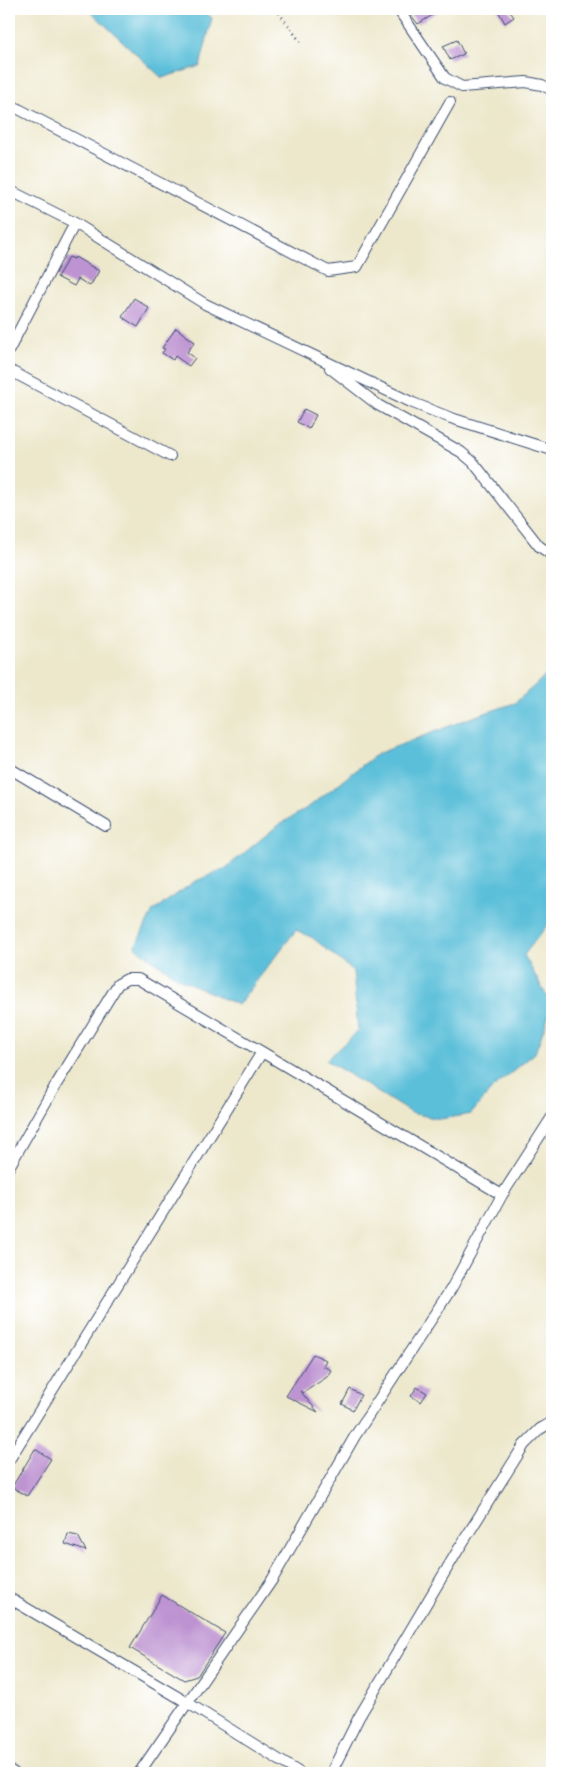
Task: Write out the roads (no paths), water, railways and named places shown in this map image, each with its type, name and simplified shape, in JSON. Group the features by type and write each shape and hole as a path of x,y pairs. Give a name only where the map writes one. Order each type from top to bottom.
{"street":[{"path":"398,9 445,78 455,84 462,87 526,82 542,85 552,90"},
{"path":"9,104 328,271 357,268 450,102"},
{"path":"9,190 76,223 205,304 413,403 451,418 552,450"},
{"path":"9,350 76,223"},
{"path":"314,355 378,405 461,452 473,462 540,546 552,555"},
{"path":"9,370 170,456"},
{"path":"9,768 106,826"},
{"path":"9,1167 54,1088 118,984 127,979 138,979 502,1195"},
{"path":"9,1460 262,1052"},
{"path":"139,1773 272,1580 355,1436 451,1289 502,1195 552,1117"},
{"path":"331,1773 359,1717 458,1550 524,1445 540,1429 552,1422"},
{"path":"9,1598 188,1703 300,1773"},
{"path":"9,1770 14,1773"}],"water":[{"path":"88,9 201,9 212,18 200,66 162,78"},
{"path":"552,670 552,919 524,955 552,1006 535,1053 493,1088 471,1114 440,1119 411,1113 326,1060 358,1031 353,971 313,938 296,930 238,1005 180,979 135,947 153,911 194,882 226,868 276,827 310,806 377,754 470,718 515,703"}]}
